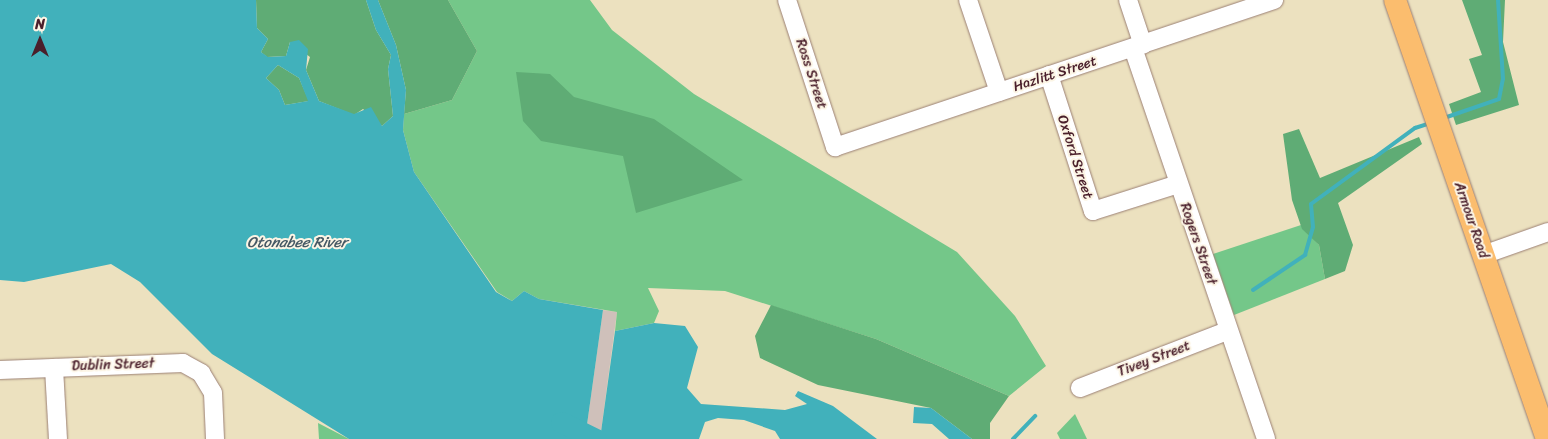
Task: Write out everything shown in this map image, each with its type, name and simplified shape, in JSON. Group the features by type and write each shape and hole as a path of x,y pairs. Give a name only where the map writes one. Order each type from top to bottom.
{"main road":[{"name":"Armour Road","path":"1395,0 1543,438"}],"street":[{"name":"Ross Street","path":"786,0 835,147"},
{"path":"968,0 999,92"},
{"name":"Rogers Street","path":"1128,0 1138,46 1178,184 1227,331 1266,439"},
{"name":"Hazlitt Street","path":"835,147 1274,0"},
{"name":"Oxford Street","path":"1049,75 1093,211 1178,184"},
{"path":"1483,256 1548,232"},
{"name":"Tivey Street","path":"1080,388 1227,331"},
{"name":"Dublin Street","path":"0,370 183,363 201,373 213,393 215,439"},
{"path":"54,368 58,439"}],"shaded area":[{"path":"603,310 617,312 600,439 585,439"}],"green space":[{"path":"256,0 366,0 376,30 391,55 388,69 393,116 382,126 363,109 354,115 319,101 306,70 310,57 290,42 286,56 267,57 261,52 268,39 257,28"},
{"path":"378,0 448,0 477,51 452,100 404,114 406,90 396,45"},
{"path":"448,0 590,0 612,30 694,94 957,252 1015,316 1046,366 1009,396 876,339 725,291 648,288 659,311 654,323 615,331 617,312 539,299 524,291 512,301 497,292 414,172 403,130 404,114 452,100 477,51"},
{"path":"1462,0 1505,0 1503,42 1519,105 1456,125 1449,104 1481,92 1469,59 1482,55"},
{"path":"278,65 299,78 309,101 285,105 279,90 266,78"},
{"path":"516,72 550,74 574,97 654,119 743,180 636,213 623,156 541,141 523,121"},
{"path":"1299,129 1320,178 1419,137 1422,144 1338,203 1353,245 1345,271 1325,279 1319,245 1302,229 1292,200 1283,134"},
{"path":"1301,225 1319,245 1325,279 1234,315 1213,254"},
{"path":"771,305 876,339 1009,396 990,423 990,439 972,439 931,408 818,385 760,358 755,336"},
{"path":"1075,414 1087,439 1060,439 1057,433"},
{"path":"318,423 349,439 319,439"}],"water":[{"name":"Otonabee River","path":"0,0 256,0 257,28 268,39 261,52 268,57 286,56 290,42 299,40 308,49 306,70 319,101 354,114 371,107 382,126 393,116 388,69 391,55 376,30 366,0 378,0 396,45 406,90 403,130 414,172 496,292 512,301 524,291 539,299 603,310 585,439 349,439 212,354 140,282 111,264 24,282 0,280","holes":["278,65 299,78 308,101 285,105 279,90 266,78"]},
{"path":"654,323 685,326 698,347 687,388 701,404 785,410 807,404 795,396 798,391 833,406 877,439 780,439 775,431 744,420 718,418 705,422 699,439 600,439 615,331"},
{"path":"914,407 931,408 972,439 949,439 932,424 913,423"}],"waterway":[{"path":"1444,118 1499,99 1503,79 1498,0"},
{"path":"1253,290 1305,255 1313,227 1311,204 1415,128 1430,123"},
{"path":"1013,439 1035,416"},
{"name":"Otonabee River","path":"561,422 596,439"}]}
